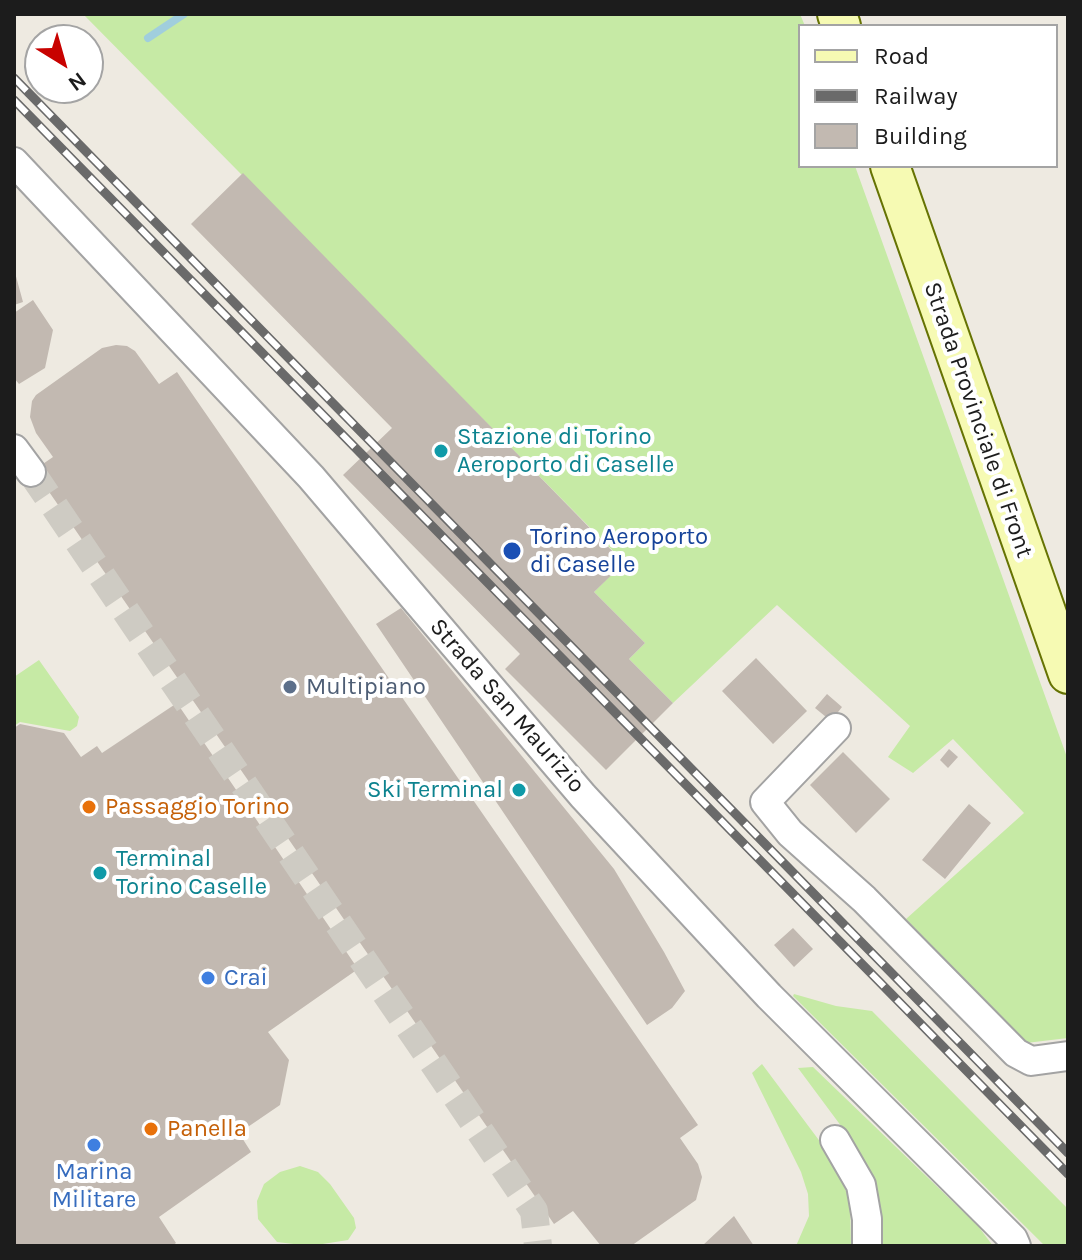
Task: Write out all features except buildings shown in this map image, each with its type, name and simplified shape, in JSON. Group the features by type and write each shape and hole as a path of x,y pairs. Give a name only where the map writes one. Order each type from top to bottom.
{"main road":[{"name":"Strada Provinciale di Front","path":"891,168 1068,674"}],"street":[{"name":"Strada San Maurizio","path":"14,162 311,477 626,842 769,996 1016,1244"},
{"path":"14,449 31,472"},
{"path":"836,728 765,802 790,833 864,899 1016,1053 1031,1061 1068,1056"},
{"path":"835,1140 861,1185 867,1219 867,1246"}],"green space":[{"path":"83,14 800,14 804,24 798,24 798,168 856,168 1068,760 1068,1038 1026,1043 906,919 1024,813 953,739 913,773 888,757 910,726 777,605 673,703 629,659 645,643 594,592 624,562 104,35 104,24 93,24"},
{"path":"39,660 79,717 77,726 70,731 20,722 14,726 14,677"},
{"path":"794,994 836,1006 872,1011 1068,1209 1068,1246 1045,1246"},
{"path":"762,1064 833,1159 850,1201 851,1246 796,1246 809,1216 808,1194 801,1172 752,1073"},
{"path":"813,1067 978,1226 993,1246 881,1246 871,1178 850,1138 798,1068"},
{"path":"300,1166 318,1172 354,1218 356,1228 348,1240 310,1246 277,1242 258,1219 257,1201 264,1184 280,1172"}],"waterway":[{"path":"148,38 184,14"}],"tunnel":[{"path":"31,472 534,1211 538,1246"}],"railway":[{"path":"14,78 1068,1153"},
{"path":"14,100 1068,1174"}],"place":[{"name":"Stazione di Torino Aeroporto di Caselle","path":"441,451"},
{"name":"Torino Aeroporto di Caselle","path":"512,551"},
{"name":"Multipiano","path":"290,687"},
{"name":"Ski Terminal","path":"519,790"},
{"name":"Passaggio Torino","path":"89,807"},
{"name":"Terminal Torino Caselle","path":"100,873"},
{"name":"Crai","path":"208,978"},
{"name":"Panella","path":"151,1129"},
{"name":"Marina Militare","path":"94,1145"}]}
